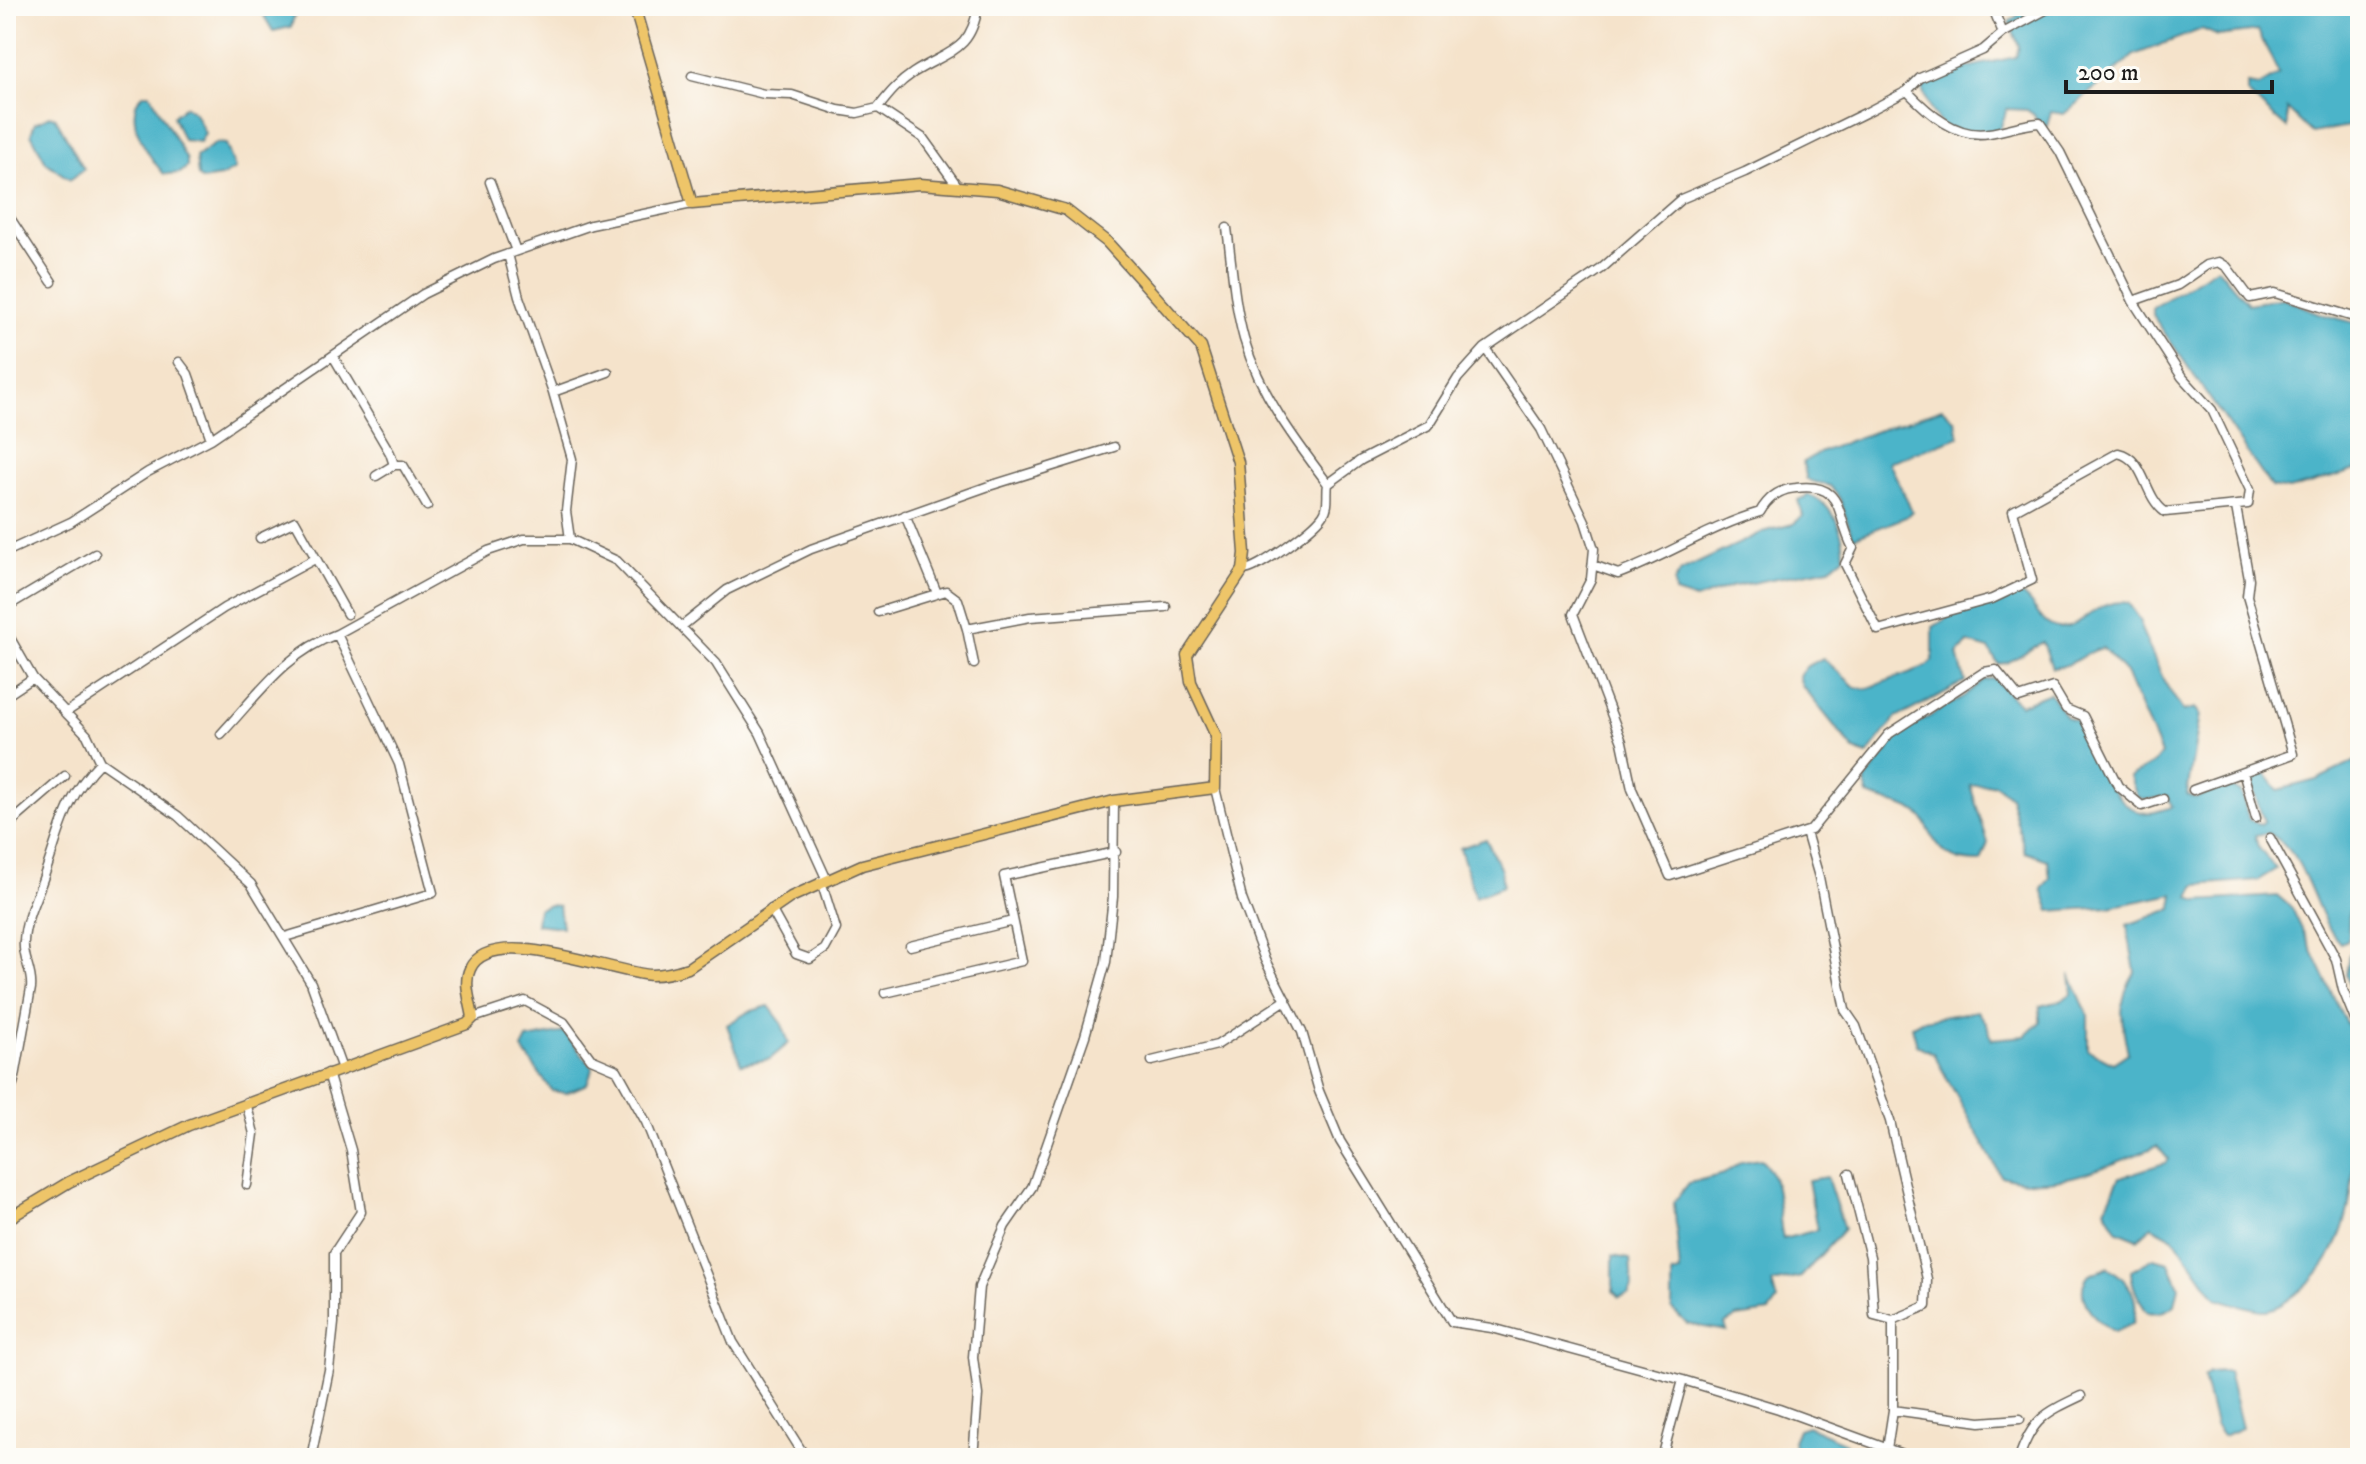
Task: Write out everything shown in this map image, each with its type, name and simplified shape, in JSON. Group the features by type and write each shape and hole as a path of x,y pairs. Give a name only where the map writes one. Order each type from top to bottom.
{"main road":[{"path":"6,1220 69,1182 246,1102 404,1049 467,1024 473,1018 467,985 469,970 484,955 496,951 549,952 650,975 670,974 688,968 771,909 824,879 887,858 1119,800 1215,788 1216,736 1191,682 1187,655 1243,570 1243,497 1238,462 1201,347 1086,223 1039,200 956,184 886,184 750,201 692,204 634,6"}],"street":[{"path":"692,76 764,94 792,95 838,110 857,113 878,108 894,87 915,72 956,52 975,28 978,6"},
{"path":"1992,6 2003,33"},
{"path":"1328,484 1361,460 1429,425 1458,378 1485,348 1601,269 1681,199 1745,172 1907,91 1920,78 1992,45 2003,33 2053,6"},
{"path":"1593,565 1618,574 1704,537 1734,520 1760,512 1769,497 1790,488 1819,486 1833,495 1841,514 1853,548 1845,564 1878,630 1992,599 2032,580 2013,511 2118,453 2137,464 2153,504 2165,512 2248,504 2250,490 2212,410 2182,377 2133,301 2060,152 2040,123 2022,124 1987,134 1962,133 1925,110 1907,91"},
{"path":"878,108 923,138 956,184"},
{"path":"490,182 512,252 519,297 553,392 572,459 566,511 570,539"},
{"path":"6,552 71,522 148,472 211,439 423,294 512,252 591,225 692,204"},
{"path":"6,212 52,282"},
{"path":"1227,228 1238,311 1260,381 1279,416 1328,484 1327,505 1319,520 1258,566 1243,570"},
{"path":"2133,301 2178,285 2207,265 2219,262 2227,267 2250,298 2275,293 2360,319"},
{"path":"1485,348 1541,429 1585,521 1594,549 1593,565 1591,579 1573,614 1622,742 1632,789 1670,876 1811,830 1889,734 1984,672 1996,670 2019,698 2053,687 2066,709 2083,716 2118,786 2142,806 2163,799"},
{"path":"333,356 394,465"},
{"path":"179,362 188,374 211,439"},
{"path":"553,392 608,372"},
{"path":"681,627 727,590 811,549 1114,447"},
{"path":"376,476 394,465 403,465 427,506"},
{"path":"2193,790 2293,754 2247,596 2249,579 2236,507"},
{"path":"905,515 937,593"},
{"path":"260,538 295,521 347,614"},
{"path":"221,734 287,662 321,640 488,551 524,539 570,539 617,561 716,663 760,733 824,879 836,929 825,949 810,959 796,954 771,909"},
{"path":"6,607 95,554"},
{"path":"65,713 224,608 315,559"},
{"path":"878,612 937,593 952,593 962,611 974,664"},
{"path":"967,629 1030,617 1166,607"},
{"path":"6,631 33,678 87,735 100,762 178,816 251,884 311,983 342,1069"},
{"path":"285,937 435,891 399,764 337,634"},
{"path":"6,696 33,678"},
{"path":"6,1107 32,976 25,960 24,936 64,811 80,783 100,762"},
{"path":"2243,772 2256,818"},
{"path":"6,827 65,776"},
{"path":"1215,788 1242,899 1302,1032 1319,1091 1340,1141 1452,1322 1492,1328 1683,1380 1913,1458"},
{"path":"973,1458 978,1395 973,1357 979,1287 1005,1226 1032,1187 1085,1036 1106,962 1119,800"},
{"path":"1806,832 1819,877 1845,1010 1856,1026 1890,1121 1927,1279 1926,1306 1893,1320 1874,1315 1870,1257 1849,1174"},
{"path":"2270,838 2336,959 2343,990 2360,1032"},
{"path":"885,993 1022,961 1004,876 1116,852"},
{"path":"910,946 1013,921"},
{"path":"1152,1061 1217,1045 1286,1000"},
{"path":"473,1018 525,1001 564,1022 591,1059 617,1070 646,1122 733,1342 806,1458"},
{"path":"311,1458 329,1370 334,1323 334,1253 361,1212 351,1150 328,1073"},
{"path":"246,1102 254,1134 247,1185"},
{"path":"1887,1449 1893,1410 1893,1320"},
{"path":"1662,1458 1683,1380"},
{"path":"2019,1458 2030,1430 2044,1413 2081,1396"},
{"path":"1893,1410 1980,1422 2020,1419"}],"water":[{"path":"2030,6 2360,6 2360,142 2349,126 2312,133 2287,109 2287,128 2247,93 2247,84 2259,86 2279,74 2258,31 2218,36 2202,29 2134,55 2064,114 2051,112 2047,126 2040,128 2034,115 2027,110 2007,109 1998,135 1969,136 1948,130 1933,114 1922,88 1964,68 2016,57 2019,46 2009,22"},
{"path":"277,7 295,13 291,27 273,31 264,16"},
{"path":"143,94 150,94 187,160 187,167 180,173 164,174 144,146 135,124 137,103"},
{"path":"185,106 195,113 205,133 200,142 183,140 173,116"},
{"path":"55,117 84,169 70,180 46,162 31,134 35,123"},
{"path":"216,143 226,144 235,169 221,177 202,180 198,176 196,157"},
{"path":"2217,267 2248,304 2283,298 2321,314 2360,324 2360,469 2289,490 2271,487 2153,316 2153,308"},
{"path":"1942,408 1956,421 1959,437 1889,462 1912,511 1906,517 1853,538 1840,499 1830,486 1807,480 1803,463 1845,443"},
{"path":"1809,495 1825,505 1840,528 1844,556 1830,568 1730,587 1696,600 1675,593 1674,582 1681,571 1763,532 1793,524 1803,516 1798,500"},
{"path":"2017,593 2046,623 2059,628 2075,624 2107,605 2128,603 2141,621 2141,629 2165,683 2183,711 2195,708 2200,714 2187,794 2195,798 2229,786 2241,792 2249,820 2261,824 2264,821 2249,779 2263,771 2278,790 2316,780 2360,759 2360,926 2355,911 2349,911 2348,940 2340,943 2330,930 2301,868 2282,842 2268,833 2255,835 2258,847 2276,869 2258,880 2196,885 2190,897 2197,901 2278,896 2292,908 2360,1053 2360,1104 2353,1111 2352,1184 2342,1230 2320,1271 2294,1296 2274,1308 2246,1307 2216,1298 2174,1238 2152,1226 2138,1239 2118,1231 2105,1209 2120,1177 2165,1163 2168,1159 2157,1146 2100,1169 2060,1179 2040,1181 2001,1176 1933,1053 1917,1045 1912,1026 1923,1020 1977,1011 1987,1024 1992,1039 2025,1036 2040,1022 2040,1006 2061,1001 2072,993 2070,974 2088,1015 2088,1050 2113,1063 2128,1053 2122,1011 2125,992 2135,972 2127,925 2172,909 2174,894 2109,907 2050,911 2042,889 2050,878 2048,860 2025,852 2010,796 1995,784 1970,785 1988,843 1981,862 1959,860 1947,854 1937,845 1921,816 1868,795 1865,781 1889,749 1890,740 1964,696 1984,680 1994,678 2020,705 2050,693 2066,717 2077,721 2113,791 2135,810 2147,813 2172,807 2168,796 2146,800 2137,797 2130,777 2154,763 2161,754 2126,673 2103,648 2052,668 2043,642 2007,663 1998,664 1989,649 1968,643 1958,654 1965,682 1896,718 1867,755 1854,750 1802,686 1799,676 1807,666 1823,658 1855,687 1866,689 1927,666 1933,661 1933,627 1949,617"},
{"path":"1486,839 1501,870 1503,886 1475,897 1460,848"},
{"path":"559,906 562,927 536,924 538,909"},
{"path":"2360,942 2360,1019 2346,975 2349,955"},
{"path":"769,1006 781,1022 789,1043 770,1059 741,1064 727,1025 748,1012"},
{"path":"564,1032 593,1068 587,1084 566,1093 552,1091 522,1049 527,1039"},
{"path":"1761,1159 1776,1186 1783,1239 1817,1230 1808,1180 1827,1177 1844,1229 1801,1277 1772,1283 1777,1301 1769,1312 1737,1317 1725,1324 1727,1331 1687,1324 1672,1309 1672,1274 1680,1272 1674,1202 1689,1183 1724,1174 1741,1162"},
{"path":"1613,1256 1630,1259 1632,1286 1629,1294 1619,1297 1613,1291"},
{"path":"2154,1258 2169,1262 2179,1286 2175,1305 2155,1313 2147,1312 2141,1303 2131,1271"},
{"path":"2108,1267 2127,1284 2135,1305 2133,1323 2115,1332 2094,1316 2083,1292 2089,1275"},
{"path":"2228,1371 2242,1428 2223,1436 2215,1425 2203,1377 2208,1372"},
{"path":"1807,1426 1846,1443 1841,1458 1798,1455 1793,1441 1798,1429"}]}
